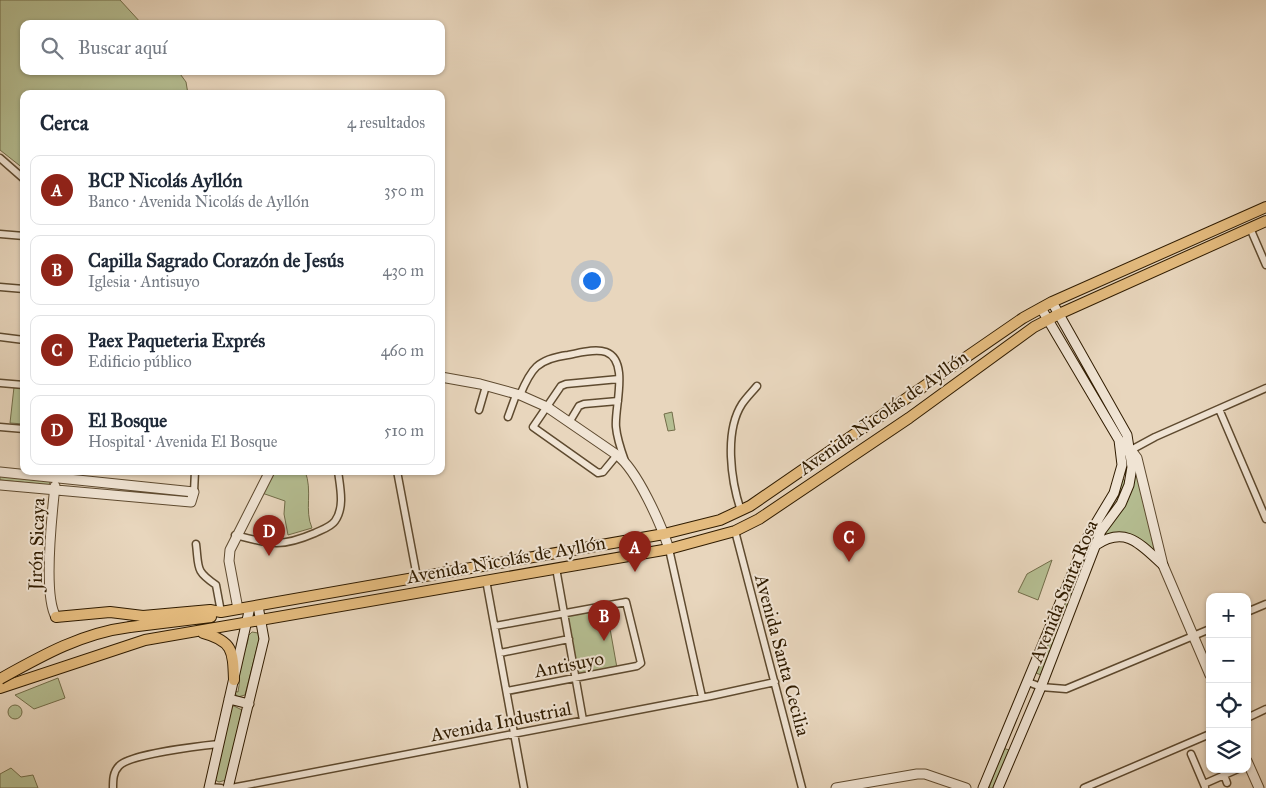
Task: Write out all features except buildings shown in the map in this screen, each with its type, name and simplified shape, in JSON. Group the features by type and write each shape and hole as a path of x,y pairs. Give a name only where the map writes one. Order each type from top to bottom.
{"main road":[{"name":"Avenida Nicolás de Ayllón","path":"56,616 110,612 144,616 210,610 221,612 664,534 704,525 741,511 968,355 1041,308 1266,207"},
{"name":"Avenida Nicolás de Ayllón","path":"1,683 145,640 200,632 669,549 736,530 759,519 1047,319 1266,221"},
{"name":"Avenida Santa Rosa","path":"998,788 1041,687 1101,531 1121,504 1129,485 1132,467 1131,450 1127,435 1052,302"},
{"name":"Avenida Santa Rosa","path":"983,788 1086,538 1114,493 1120,477 1121,451 1119,440 1041,308"},
{"path":"445,377 453,377 518,395 547,407 570,421 621,458 664,534 669,549"},
{"path":"1121,451 1131,450 1137,458 1163,565 1206,666"},
{"path":"0,472 20,473"},
{"path":"0,485 191,502 194,492 56,475"},
{"name":"Jirón Sicaya","path":"56,475 50,534 51,609 56,616"},
{"path":"238,609 229,561 230,550 235,535 268,475"},
{"path":"153,499 154,488"},
{"path":"1096,545 1105,539 1119,536 1129,537 1163,565"},
{"path":"230,788 264,639 262,621 254,606"},
{"path":"209,788 246,624 254,606"},
{"path":"1,683 64,644 88,635 130,627 180,622 221,612"},
{"path":"200,632 216,636 226,643 233,657 234,680"},
{"path":"229,699 249,704"},
{"path":"1251,771 1258,788"},
{"path":"836,788 901,775 925,774 966,788"}],"street":[{"path":"1,161 20,176"},
{"path":"1250,228 1266,265"},
{"path":"0,234 20,236"},
{"path":"0,287 20,289"},
{"path":"0,338 20,340"},
{"path":"508,417 530,371 537,364 555,356 606,352 615,359 619,370 619,379 618,401 616,428 621,458 603,472 598,473 533,429 561,386 619,379"},
{"path":"0,383 20,386"},
{"path":"479,410 486,386"},
{"path":"741,511 732,479 732,442 742,405 757,386"},
{"path":"1131,450 1155,437 1266,388"},
{"path":"570,421 580,406 584,404 618,401"},
{"path":"1219,409 1266,519"},
{"path":"0,427 20,429"},
{"path":"194,492 195,475"},
{"path":"235,535 271,544 284,544 323,529 334,522 340,508 341,495 338,475"},
{"path":"398,475 417,577"},
{"name":"Avenida Santa Cecilia","path":"736,530 802,788"},
{"path":"196,544 200,571 216,585 221,612"},
{"path":"669,549 702,697"},
{"path":"556,568 583,720"},
{"path":"486,580 524,788"},
{"name":"Antisuyo","path":"507,691 637,666 640,663 628,604 624,602 564,614"},
{"path":"1251,610 1266,604"},
{"path":"495,626 564,614"},
{"path":"1028,682 1041,687 1066,689 1206,631"},
{"path":"500,653 569,639"},
{"name":"Avenida Industrial","path":"230,788 775,682"},
{"path":"1251,716 1266,709"},
{"path":"1084,788 1206,736"},
{"path":"113,788 115,771 127,760 219,744"},
{"path":"1191,754 1204,786 1222,773"},
{"path":"1223,773 1228,783"},
{"path":"209,788 221,788"}],"green space":[{"path":"0,0 120,0 138,20 20,20 20,75 181,75 186,82 187,90 20,90 20,166 0,150"},
{"path":"14,387 20,388 20,424 10,423"},
{"path":"672,412 675,430 668,431 664,414"},
{"path":"1134,461 1139,474 1155,554 1131,536 1097,543 1123,505"},
{"path":"0,474 51,479 49,485 0,480"},
{"path":"273,475 306,475 312,528 288,535 284,514 285,501 262,493"},
{"path":"1123,479 1126,482 1091,544 1041,675 1036,673 1091,531 1116,497"},
{"path":"1052,560 1038,600 1018,592 1027,574"},
{"path":"606,606 617,668 577,675 565,614"},
{"path":"252,632 258,633 259,640 245,695 238,697 233,691 238,692 239,664 248,636"},
{"path":"58,678 65,698 34,709 15,695"},
{"path":"15,705 20,707 22,712 20,717 15,719 10,717 8,712 10,707"},
{"path":"234,706 242,710 226,780 219,782 215,780 231,707"},
{"path":"1003,748 1009,750 995,788 989,788"},
{"path":"11,768 21,777 33,775 38,788 0,788 0,774"}],"place":[{"name":"El Bosque","path":"269,556"},
{"name":"Paex Paqueteria Exprés","path":"849,562"},
{"name":"BCP Nicolás Ayllón","path":"635,572"},
{"name":"Capilla Sagrado Corazón de Jesús","path":"604,641"}]}
